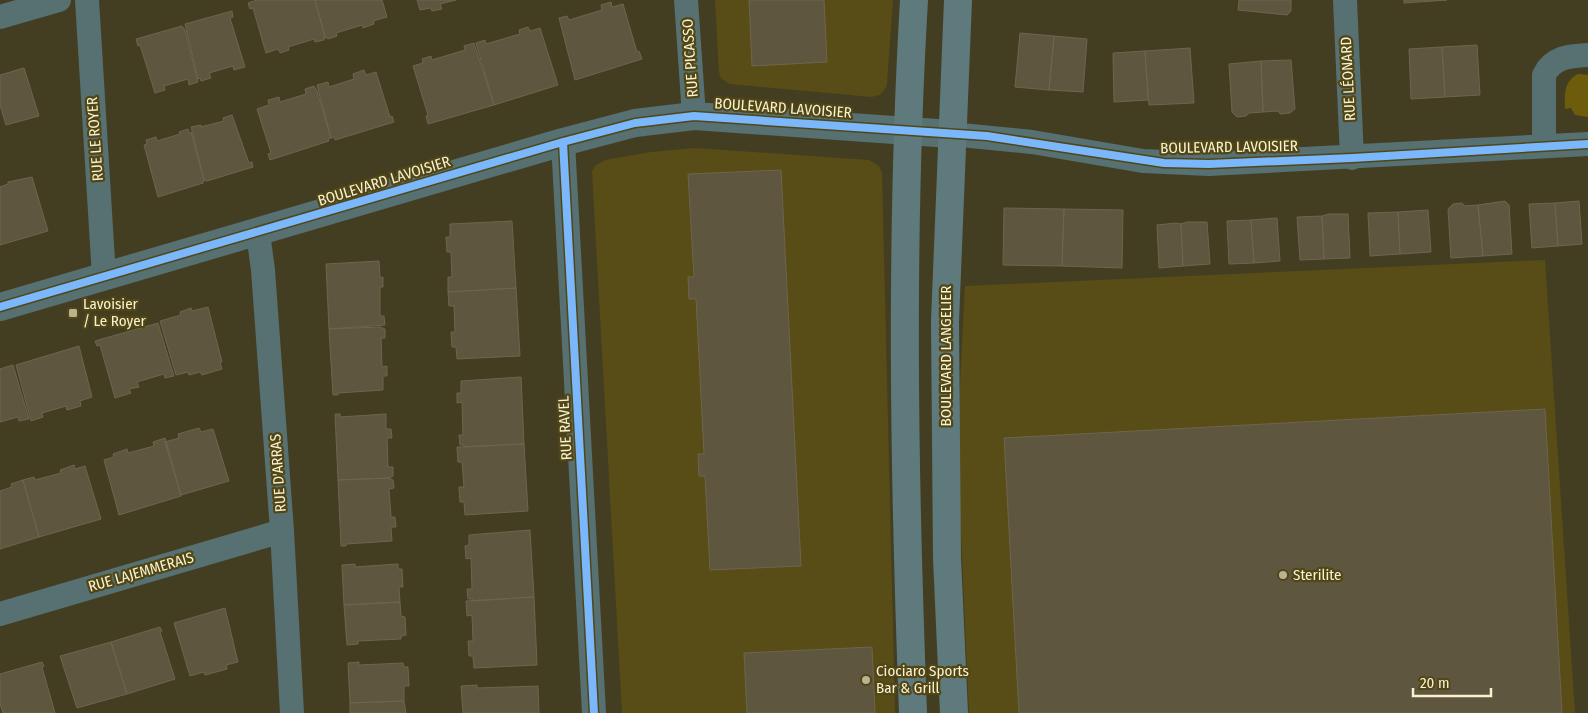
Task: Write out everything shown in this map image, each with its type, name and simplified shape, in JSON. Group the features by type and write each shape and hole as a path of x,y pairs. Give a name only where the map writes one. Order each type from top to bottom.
{"main road":[{"path":"913,713 907,574 905,377 907,130 914,0"},
{"name":"BOULEVARD LANGELIER","path":"954,713 947,558 945,321 951,134 958,0"}],"street":[{"path":"0,17 59,0"},
{"name":"RUE LE ROYER","path":"86,0 104,277"},
{"name":"RUE PICASSO","path":"686,0 694,116"},
{"name":"RUE LÉONARD","path":"1345,0 1352,158"},
{"path":"1544,146 1544,75 1548,66 1566,56 1588,55"},
{"name":"BOULEVARD LAVOISIER","path":"0,307 258,233 563,142 635,123 694,116 907,130 1032,142 1164,163 1209,164 1352,158 1588,144"},
{"name":"RUE RAVEL","path":"563,142 594,713"},
{"name":"RUE D'ARRAS","path":"258,233 263,270 282,531 292,713"},
{"name":"RUE LAJEMMERAIS","path":"0,614 282,531"}],"shaded area":[{"path":"715,0 893,0 887,84 884,91 872,97 729,84 721,78 719,72"},
{"path":"1578,74 1588,75 1588,117 1575,115 1571,108 1565,109 1567,85"},
{"path":"695,148 869,160 879,166 882,173 895,713 622,713 592,171 596,165 605,160 651,152"},
{"path":"1545,260 1575,713 969,713 957,446 965,286"}],"building":[{"path":"257,0 315,0 325,37 324,40 315,42 314,39 288,47 289,50 280,53 278,49 266,53 253,8 250,9 248,3"},
{"path":"315,0 382,0 387,17 373,21 374,24 363,28 362,25 336,33 337,36 328,39 325,37"},
{"path":"417,0 456,0 440,4 442,9 432,11 431,8 420,10"},
{"path":"749,0 824,0 827,62 752,66"},
{"path":"1239,0 1291,0 1291,11 1287,15 1238,10"},
{"path":"1404,0 1447,0 1404,3"},
{"path":"611,2 612,7 623,4 637,52 639,51 642,59 575,80 559,18 567,16 569,20 602,10 601,5"},
{"path":"232,11 233,17 230,18 245,67 234,70 233,66 209,73 211,78 201,81 200,78 198,79 185,24"},
{"path":"182,26 185,30 198,82 189,85 188,79 164,86 165,90 155,93 140,45 138,46 136,39"},
{"path":"528,27 530,31 540,28 558,85 494,105 476,43 485,40 486,44 520,34 519,30"},
{"path":"1020,33 1054,36 1049,90 1015,87"},
{"path":"1054,36 1087,39 1083,92 1049,90"},
{"path":"474,43 494,105 428,124 426,116 428,115 413,66 423,63 422,59 431,56 432,60 465,50 464,46"},
{"path":"1477,45 1480,95 1445,97 1442,47"},
{"path":"1442,47 1445,97 1411,99 1409,49"},
{"path":"1190,48 1194,103 1149,105 1145,51"},
{"path":"1145,51 1148,100 1114,102 1113,53"},
{"path":"1291,60 1295,109 1290,113 1280,114 1278,111 1263,112 1261,61"},
{"path":"1261,61 1263,112 1249,113 1246,116 1237,117 1232,112 1229,64"},
{"path":"24,68 39,116 6,125 0,105 0,75"},
{"path":"364,70 366,75 376,72 390,117 392,116 394,122 335,140 334,137 331,138 317,85 328,82 329,87 354,79 353,74"},
{"path":"314,86 331,138 328,139 329,141 270,160 268,154 271,153 257,109 269,105 268,100 279,97 280,102 306,94 305,89"},
{"path":"232,115 249,163 252,162 253,167 207,181 204,180 191,127 201,125 201,127 224,121 223,118"},
{"path":"188,129 189,133 191,132 204,180 203,183 158,197 144,145 147,144 146,140 156,137 157,141 180,134 179,132"},
{"path":"781,170 801,566 710,570 705,476 699,476 698,454 704,454 696,299 689,299 688,277 694,277 688,174"},
{"path":"32,177 48,231 0,245 0,187 8,184 8,182"},
{"path":"1505,201 1509,205 1512,254 1483,256 1478,205"},
{"path":"1579,201 1582,244 1558,246 1555,203"},
{"path":"1462,203 1465,206 1478,205 1483,256 1451,258 1448,209 1453,204"},
{"path":"1555,203 1558,246 1532,248 1529,204"},
{"path":"1004,208 1064,209 1062,266 1003,265"},
{"path":"1064,209 1123,210 1122,268 1062,266"},
{"path":"1428,210 1431,252 1400,254 1398,212"},
{"path":"1398,212 1400,254 1370,256 1368,213"},
{"path":"1348,214 1350,258 1324,259 1322,216"},
{"path":"1322,216 1324,259 1300,260 1297,217"},
{"path":"1277,218 1280,261 1254,263 1251,220"},
{"path":"1251,220 1254,263 1229,264 1227,221"},
{"path":"512,221 516,288 448,292 448,277 452,277 451,252 447,252 446,237 450,237 450,224"},
{"path":"1187,222 1207,222 1210,264 1183,266 1181,224"},
{"path":"1181,224 1183,266 1159,268 1157,225"},
{"path":"379,261 380,278 383,277 383,287 380,287 380,316 384,316 385,325 329,329 326,264"},
{"path":"516,288 520,356 457,359 456,347 452,347 451,332 455,332 454,306 449,306 448,292"},
{"path":"208,307 222,362 220,362 222,369 202,375 200,372 189,375 188,372 176,375 160,321 181,315 180,312 191,308 192,311"},
{"path":"158,323 174,376 165,378 164,374 137,382 139,387 129,389 131,393 115,398 100,345 97,346 95,341"},
{"path":"380,327 385,329 385,338 381,338 382,367 387,366 387,376 383,376 383,390 333,395 329,329"},
{"path":"79,346 92,397 80,401 81,406 67,410 66,406 42,413 43,417 31,421 16,365"},
{"path":"13,365 29,419 19,421 18,417 0,422 0,369"},
{"path":"521,377 524,444 464,447 464,445 460,445 459,435 463,435 462,402 457,403 457,393 461,393 461,381"},
{"name":"Sterilite","path":"1545,409 1562,713 1019,713 1004,438"},
{"path":"335,414 340,414 340,417 386,414 386,429 391,429 392,438 387,438 388,467 393,467 393,476 389,478 338,480"},
{"path":"199,428 201,432 213,429 229,481 181,495 165,442 179,438 178,434"},
{"path":"165,438 181,496 119,515 104,460 114,457 113,454 127,449 128,453 154,446 153,442"},
{"path":"524,444 528,511 465,515 464,502 460,502 459,487 464,487 462,462 458,462 457,447"},
{"path":"74,465 75,469 85,466 101,519 39,537 23,480 34,477 35,480 61,473 60,470"},
{"path":"389,478 393,480 394,488 389,489 391,517 395,517 396,527 391,527 392,541 346,544 346,546 341,546 338,480"},
{"path":"23,480 39,537 0,549 0,491 12,487 11,484"},
{"path":"530,530 534,597 473,601 473,599 468,599 467,589 472,589 471,558 466,559 465,546 469,545 469,535"},
{"path":"355,564 355,567 398,564 398,569 402,569 403,587 399,587 400,602 344,605 342,565"},
{"path":"534,597 537,665 474,668 473,656 469,656 468,641 473,641 472,615 467,616 466,601"},
{"path":"400,602 401,616 405,617 406,635 401,636 401,639 358,641 358,644 347,645 344,605"},
{"path":"225,608 238,662 226,665 227,669 205,675 204,672 190,676 174,623"},
{"path":"160,627 175,679 127,694 111,642"},
{"path":"111,642 127,694 77,708 60,656"},
{"path":"872,647 875,713 747,713 744,653"},
{"path":"42,662 55,713 3,713 0,704 0,674"},
{"path":"359,662 359,665 403,663 404,667 408,667 409,686 404,686 404,701 350,703 348,663"},
{"path":"477,685 477,688 538,686 539,713 463,713 461,686"},
{"path":"404,701 406,713 350,713 350,703"}],"cycle path":[{"path":"0,307 563,142 635,123 694,116 987,136 1164,163 1209,164 1352,158 1588,144"},
{"path":"563,142 594,713"}],"place":[{"name":"Lavoisier / Le Royer","path":"73,313"},
{"name":"Sterilite","path":"1283,575"},
{"name":"Ciociaro Sports Bar & Grill","path":"866,680"}]}
